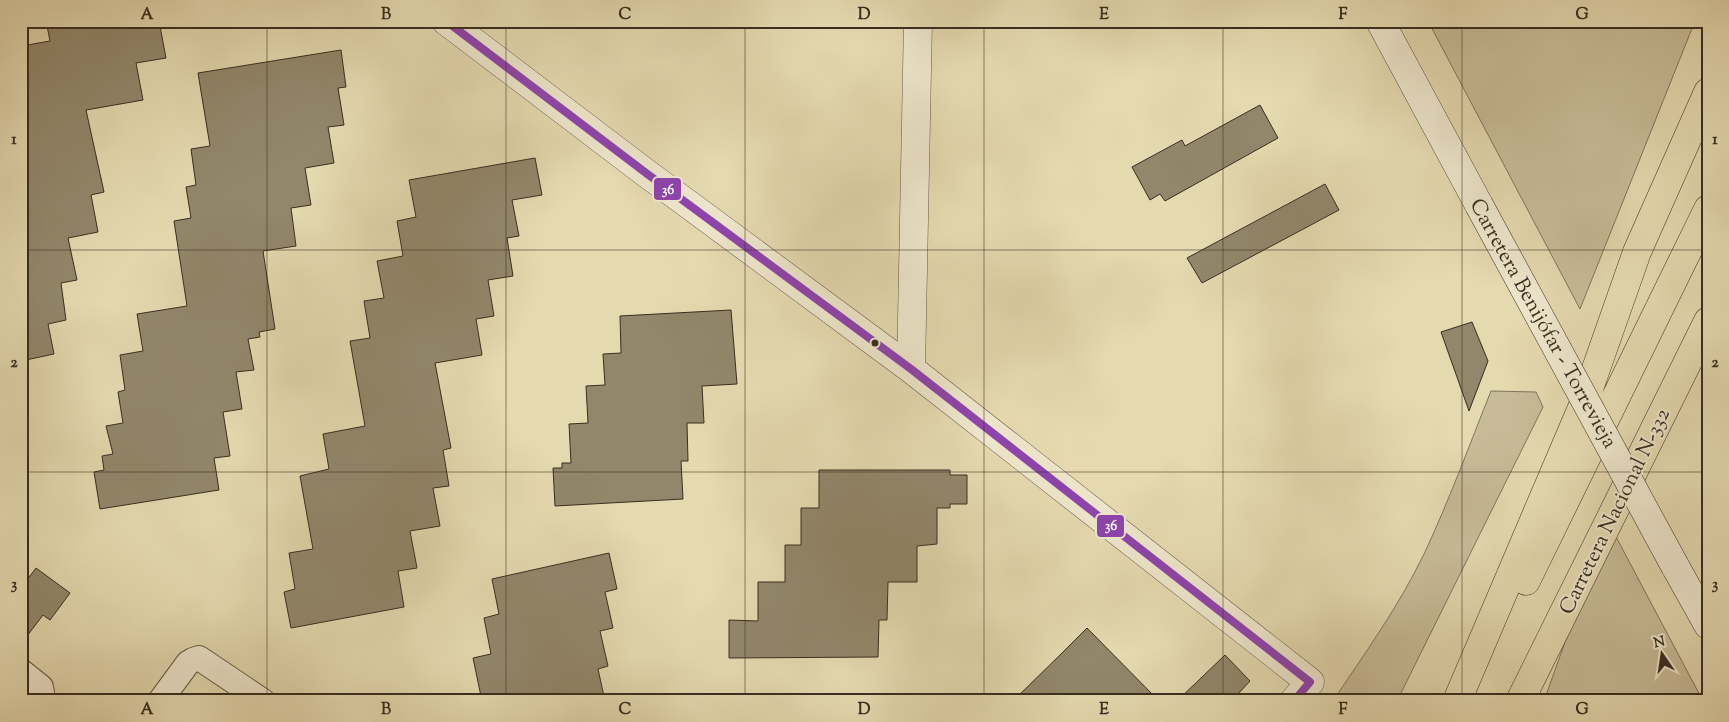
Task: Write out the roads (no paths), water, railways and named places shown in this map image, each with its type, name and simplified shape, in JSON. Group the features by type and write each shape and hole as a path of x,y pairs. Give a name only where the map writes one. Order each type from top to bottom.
{"highway":[{"path":"1459,701 1584,404 1637,252 1708,92"},
{"path":"1459,701 1539,557 1708,209"},
{"name":"Carretera Nacional N-332","path":"1520,701 1708,321"}],"street":[{"path":"446,21 646,173 911,369 1302,691"},
{"path":"911,369 918,21"},
{"name":"Carretera Benijófar - Torrevieja","path":"1380,21 1708,625"}],"lane":[{"path":"160,701 188,663 198,658 262,701"},
{"path":"21,670 41,686 42,693 38,701"}]}
